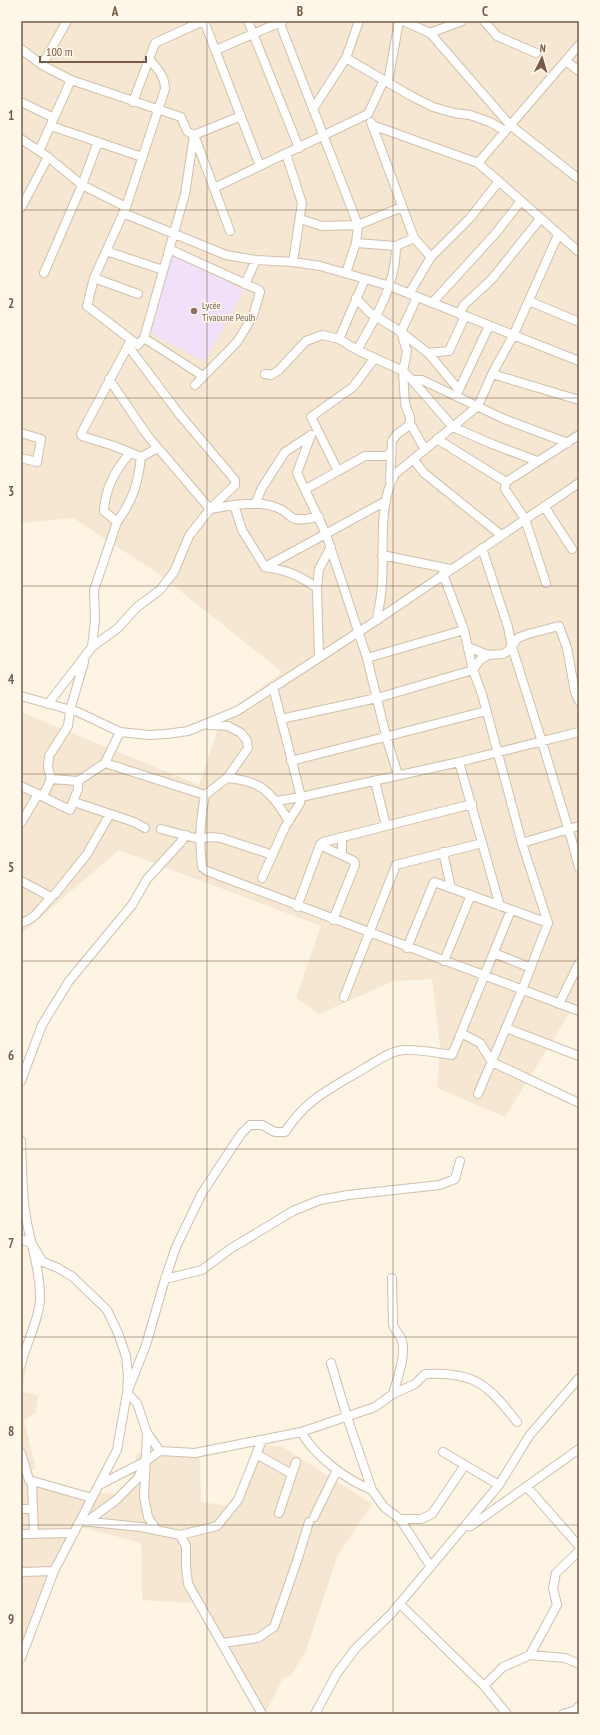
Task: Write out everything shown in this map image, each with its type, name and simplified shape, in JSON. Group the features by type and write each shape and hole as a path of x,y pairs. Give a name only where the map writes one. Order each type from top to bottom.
{"street":[{"path":"42,65 67,21"},
{"path":"133,102 155,43 203,21 216,50 260,166"},
{"path":"248,21 299,148"},
{"path":"313,109 346,58 358,21"},
{"path":"214,188 368,114 386,81 399,21"},
{"path":"403,21 430,33 508,128 579,179"},
{"path":"430,33 462,21"},
{"path":"484,21 497,36 536,53"},
{"path":"216,50 281,22 358,225 356,243 346,273"},
{"path":"478,163 579,45"},
{"path":"21,51 42,65 71,80 181,117 187,131 194,135 230,231"},
{"path":"346,58 411,96 433,107 454,113 470,115 508,128"},
{"path":"48,704 92,647 118,628 137,607 160,590 174,572 189,536 210,509 235,485 235,480 180,415 130,343 87,306 94,278 125,210 165,89 165,82 158,68 149,59"},
{"path":"566,60 579,71"},
{"path":"39,151 71,80"},
{"path":"21,102 52,122 98,142 142,157"},
{"path":"368,114 414,238 431,257"},
{"path":"194,135 241,116"},
{"path":"372,125 478,163 579,252"},
{"path":"130,343 138,345 144,338 185,194 194,135"},
{"path":"21,139 48,157 82,185 125,210 226,255 256,260 292,262 320,266 390,286 579,361"},
{"path":"44,273 82,185 98,142"},
{"path":"286,154 302,197 300,218 292,262"},
{"path":"21,208 48,157"},
{"path":"409,294 431,257 470,218 499,181"},
{"path":"432,303 496,234 521,201"},
{"path":"300,218 322,226 358,225 402,207"},
{"path":"356,298 369,312 401,332 423,351 428,353 449,351 464,305 492,278 540,219"},
{"path":"389,483 395,474 414,460 478,406 492,374 513,336 558,234"},
{"path":"356,243 396,246 414,238"},
{"path":"357,350 376,316 390,286 396,260 396,246"},
{"path":"169,249 260,291 254,316 237,342 195,385"},
{"path":"106,251 163,270"},
{"path":"245,284 256,260"},
{"path":"94,278 138,294"},
{"path":"339,339 365,279"},
{"path":"417,297 401,332 407,351 403,371 405,404 410,417 410,423 425,450"},
{"path":"529,301 579,322"},
{"path":"457,393 490,326"},
{"path":"265,374 271,375 278,371 306,341 314,337 322,335 339,339 357,350 403,371 453,427 537,461"},
{"path":"144,338 203,376"},
{"path":"130,343 109,379 81,434 82,436 114,446 141,457"},
{"path":"428,353 457,393"},
{"path":"338,471 319,430 311,418 353,387 375,358"},
{"path":"492,374 579,400"},
{"path":"109,379 146,435 210,509"},
{"path":"412,380 422,380 457,393 478,406 504,419 568,443"},
{"path":"377,620 381,595 382,555 392,442 397,434 410,423"},
{"path":"255,504 262,488 285,452 319,430"},
{"path":"21,433 41,439 37,462 21,458"},
{"path":"311,435 297,473 319,517 331,547 367,658 386,736 398,775"},
{"path":"438,439 506,482"},
{"path":"546,583 525,519 505,489 506,482 537,461 568,443 578,439"},
{"path":"141,457 158,448"},
{"path":"306,489 365,456 387,456 391,451"},
{"path":"117,522 104,511 104,502 111,478 130,452"},
{"path":"92,647 94,590 117,522 129,505 134,493 139,474 141,457"},
{"path":"414,460 424,473 501,535"},
{"path":"21,696 78,712 120,732 166,734 188,731 237,711 357,631 377,620 447,571 579,483"},
{"path":"265,567 386,501"},
{"path":"210,509 234,505 255,504 276,507 298,520 319,517"},
{"path":"234,505 242,530 265,567 284,570 301,577 316,588"},
{"path":"544,506 572,548"},
{"path":"319,657 316,588 319,569 331,547"},
{"path":"482,548 508,627 512,648 542,742 579,868"},
{"path":"382,555 447,571"},
{"path":"447,571 464,630 473,670 482,694 522,843 548,923 522,990 478,1094"},
{"path":"468,647 488,655 503,654 512,648 518,638 559,626 567,648 579,701"},
{"path":"367,658 464,630"},
{"path":"281,719 377,698 473,670 480,660 488,655"},
{"path":"21,823 51,779 48,767 49,756 68,726 70,710 85,657"},
{"path":"262,878 289,821 300,803 301,797 273,687"},
{"path":"292,761 486,711"},
{"path":"202,725 228,726 241,733 247,741 248,748 227,778 205,794 199,839 202,867 207,871 407,948 579,1011"},
{"path":"51,779 78,781 105,763 120,732"},
{"path":"276,801 301,797 459,762 579,732"},
{"path":"459,762 500,906"},
{"path":"105,763 205,794"},
{"path":"227,778 252,782 263,787 276,801 289,821"},
{"path":"21,786 70,810 78,789 78,781"},
{"path":"375,781 386,826"},
{"path":"74,802 145,828"},
{"path":"297,906 320,845 323,842 472,804"},
{"path":"21,923 28,921 33,917 55,894 86,854 110,814"},
{"path":"522,843 579,826"},
{"path":"161,829 199,839 211,837 221,838 272,855"},
{"path":"21,1081 42,1025 69,981 132,905 146,879 186,835"},
{"path":"342,837 342,855"},
{"path":"344,997 396,865 482,843"},
{"path":"320,845 354,861 355,865 333,920"},
{"path":"443,852 451,888"},
{"path":"21,881 51,898"},
{"path":"407,948 434,882 548,923"},
{"path":"444,961 471,895"},
{"path":"127,1393 146,1345 176,1247 202,1193 242,1134 250,1125 262,1126 275,1132 285,1132 294,1118 326,1090 390,1053 404,1050 452,1055 511,910"},
{"path":"494,953 531,968"},
{"path":"559,1004 579,963"},
{"path":"506,1028 579,1056"},
{"path":"461,1034 480,1043 492,1062 579,1103"},
{"path":"21,1141 25,1210 40,1284 40,1303 36,1322 24,1349 21,1365"},
{"path":"165,1279 202,1270 230,1249 293,1211 320,1200 348,1195 440,1185 455,1179 460,1161"},
{"path":"21,1239 32,1244 43,1262 58,1268 73,1277 108,1310 126,1356 128,1375 127,1393 117,1450 92,1498 83,1521 74,1533 54,1571 21,1657"},
{"path":"392,1278 393,1325 395,1332 402,1341 402,1358 393,1394"},
{"path":"331,1363 347,1417 372,1490 384,1507 400,1519 431,1567"},
{"path":"99,1485 146,1461 160,1450 195,1453 301,1432 347,1417 375,1407 393,1394 415,1384 425,1374 438,1373 469,1377 480,1383 500,1401 517,1422"},
{"path":"315,1714 337,1673 356,1648 400,1604 499,1485 529,1436 579,1378"},
{"path":"127,1393 138,1404 147,1433 144,1497 148,1517 156,1529"},
{"path":"301,1432 308,1443 337,1470 356,1484 372,1490"},
{"path":"147,1433 160,1450"},
{"path":"83,1521 156,1529 180,1535 217,1526 238,1500 262,1440"},
{"path":"464,1527 471,1526 579,1449"},
{"path":"443,1452 499,1485"},
{"path":"21,1453 23,1468 29,1480 92,1498"},
{"path":"256,1454 292,1474"},
{"path":"83,1521 115,1501 138,1478 146,1461"},
{"path":"279,1513 296,1462"},
{"path":"400,1519 420,1519 432,1514 465,1465"},
{"path":"223,1643 258,1638 274,1627 311,1519 337,1470"},
{"path":"32,1481 34,1534"},
{"path":"527,1487 579,1546"},
{"path":"21,1509 33,1509"},
{"path":"21,1534 74,1533"},
{"path":"180,1535 186,1546 188,1584 223,1643 262,1714"},
{"path":"530,1656 557,1605 553,1588 556,1573 579,1551"},
{"path":"21,1572 54,1571"},
{"path":"400,1604 484,1686 507,1714"},
{"path":"484,1686 503,1667 530,1656 565,1658 579,1664"},
{"path":"563,1714 576,1710 579,1706"}],"shaded area":[{"path":"21,21 579,21 579,998 505,1117 437,1088 440,1045 432,979 394,981 319,1014 296,998 321,926 119,850 21,934 21,712 199,785 222,717 282,672 159,574 73,518 21,523"},
{"name":"Lycée Tivaoune Peulh","path":"173,253 244,290 205,362 149,332"},
{"path":"21,1347 29,1347 22,1392 38,1395 36,1413 24,1420 36,1468 31,1470 34,1478 90,1492 129,1495 137,1453 200,1457 201,1502 237,1507 261,1444 283,1447 372,1504 337,1557 305,1653 291,1675 283,1678 267,1710 254,1708 193,1603 142,1600 141,1543 81,1527 52,1582 21,1666"}],"place":[{"name":"Lycée Tivaoune Peulh","path":"194,311"}]}
